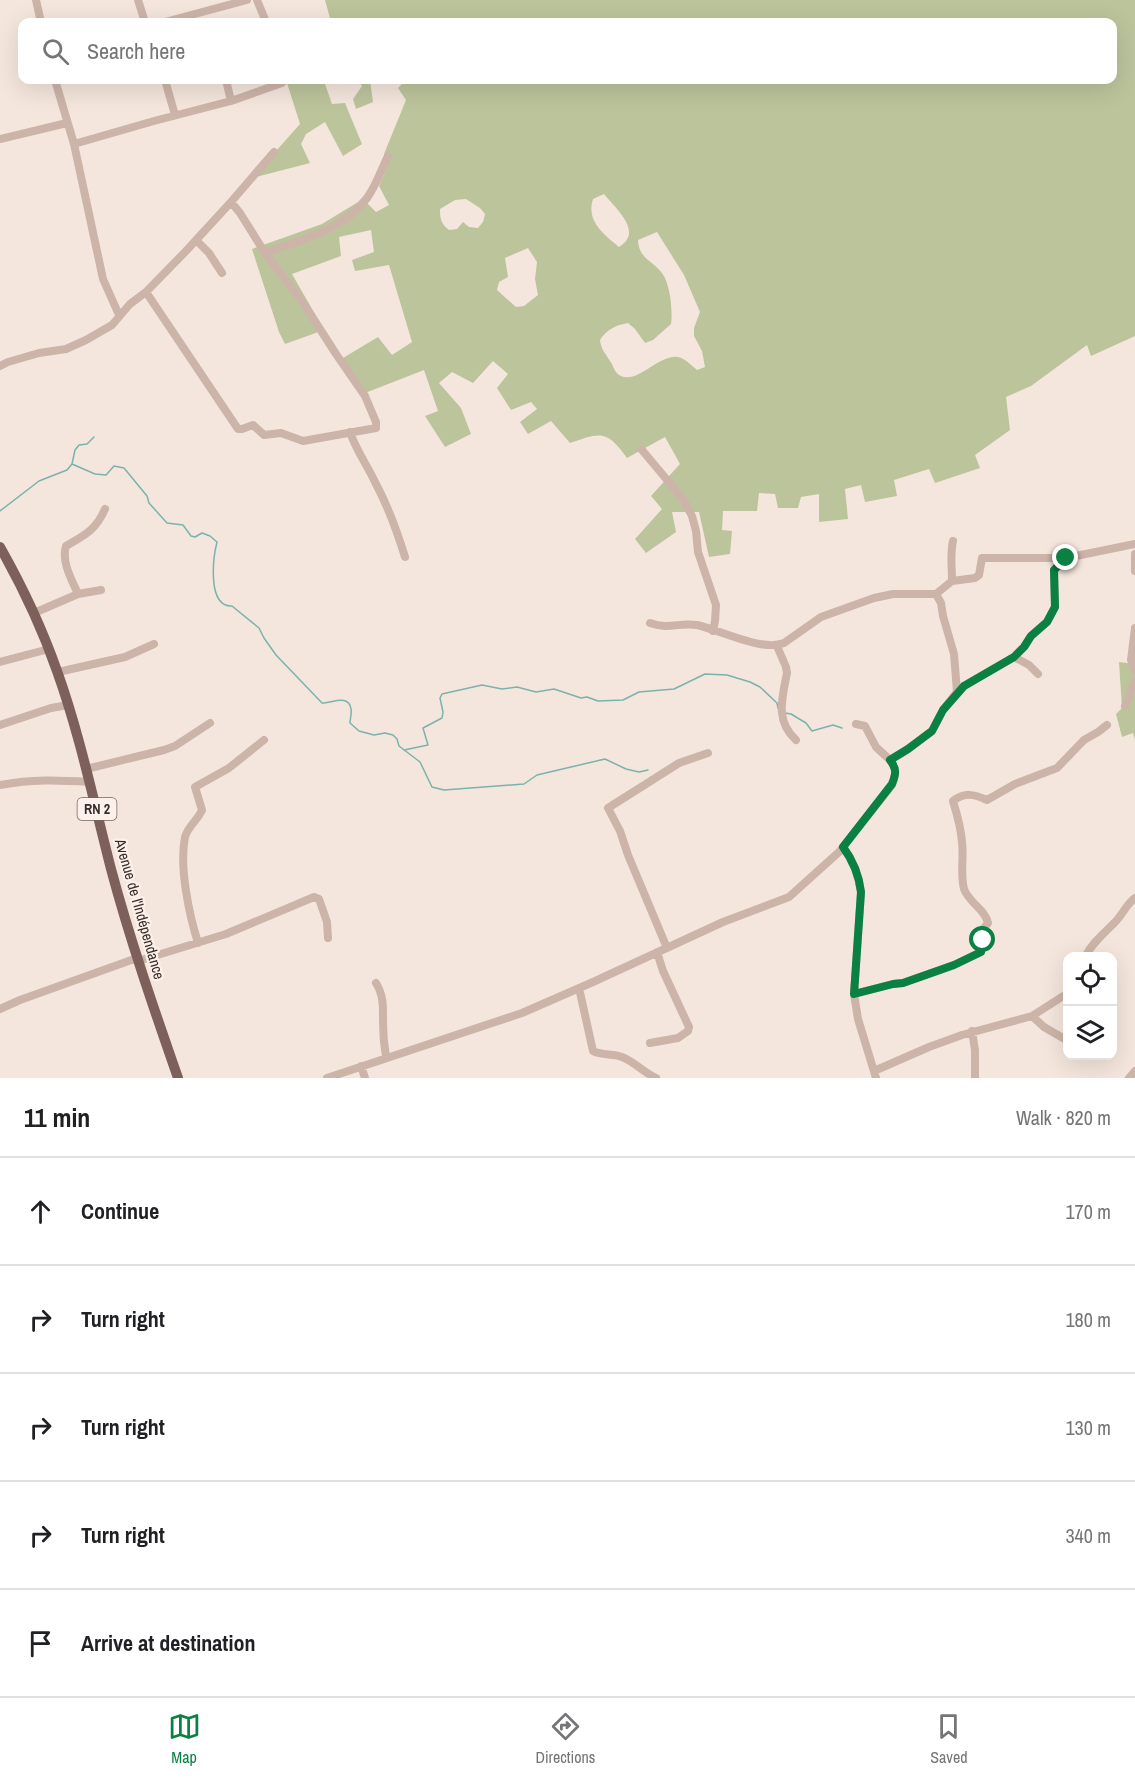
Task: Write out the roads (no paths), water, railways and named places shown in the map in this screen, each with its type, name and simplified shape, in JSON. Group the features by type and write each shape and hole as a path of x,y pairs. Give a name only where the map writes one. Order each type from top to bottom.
{"main road":[{"name":"Avenue de l'Indépendance","path":"0,547 34,613 57,672 90,782 111,869 137,960 178,1078"}],"street":[{"path":"36,0 40,18"},
{"path":"138,0 144,18"},
{"path":"179,18 247,0"},
{"path":"257,0 264,18"},
{"path":"204,11 206,18"},
{"path":"56,84 74,144 103,279 119,315"},
{"path":"166,84 175,115"},
{"path":"227,84 231,101"},
{"path":"74,144 231,101 279,84"},
{"path":"0,139 67,123"},
{"path":"0,366 39,353 66,349 106,328 146,292 196,240 274,152"},
{"path":"265,252 319,233 339,223 366,201 388,156"},
{"path":"146,292 238,429 252,425 264,435 281,433 303,441 376,428 366,396 231,202"},
{"path":"196,240 222,273"},
{"path":"350,432 353,443 375,482 395,526 405,557"},
{"path":"642,450 683,499 692,516 698,552 716,605 713,631"},
{"path":"78,594 64,559 64,552 66,546 88,534 100,522 105,509"},
{"path":"952,580 953,541"},
{"path":"650,622 666,627 689,624 777,646 821,618 874,598 893,594 936,594 952,580 975,578 979,575 982,558 1066,558 1135,544"},
{"path":"1135,554 1135,571"},
{"path":"890,760 932,731 943,710 957,692 1014,657 1031,636 1047,622 1054,611 1053,572 1066,558"},
{"path":"34,613 78,594 101,590"},
{"path":"936,594 954,654 957,692"},
{"path":"1135,628 1131,660 1135,671"},
{"path":"57,672 125,657 154,644"},
{"path":"777,646 787,673 781,715 783,724 796,740"},
{"path":"0,662 49,650"},
{"path":"1014,657 1029,665 1038,674"},
{"path":"1125,706 1135,681"},
{"path":"0,724 68,705"},
{"path":"86,769 176,746 210,723"},
{"path":"327,1078 522,1012 723,922 789,897 843,847 896,776 895,767 876,747 866,726 856,724"},
{"path":"854,994 903,983 954,965 981,952 983,940 981,932 988,922 987,918 969,900 965,890 961,864 962,840 953,801 961,795 976,795 987,800 1015,784 1057,768 1084,740 1107,725"},
{"path":"198,943 188,908 185,869 188,829 202,810 195,787 229,768 264,740"},
{"path":"666,948 620,831 608,808 679,763 708,753"},
{"path":"0,785 51,779 90,782"},
{"path":"843,847 850,856 860,884 854,994 858,1019 875,1075 929,1047 972,1031 1032,1016 1063,996"},
{"path":"0,1008 137,960 198,943 262,920 314,897 319,899 327,922 328,938"},
{"path":"1088,952 1135,898"},
{"path":"650,1043 678,1038 688,1031 689,1027 663,971 657,952"},
{"path":"376,984 383,1003 386,1057"},
{"path":"579,988 593,1051 597,1054 623,1057 656,1078"},
{"path":"1032,1016 1044,1027 1063,1038"},
{"path":"972,1031 975,1078"},
{"path":"362,1066 365,1078"},
{"path":"1129,1078 1135,1071"}],"waterway":[{"path":"0,511 39,481 67,470 72,464 75,450 79,445 87,444 94,437"},
{"path":"72,464 95,474 106,475 114,466 124,468 147,496 149,503 167,523 183,525 191,536 195,537 202,533 217,542 213,570 215,590 219,599 224,604 232,606 259,628 276,655 322,703 340,700 347,702 351,709 350,723 359,731 374,735 385,733 393,735 399,746 420,762 432,787 444,790 524,784 537,775 605,759 626,769 639,772 648,770"},
{"path":"404,750 428,745 423,728 442,718 440,698 442,694 482,685 502,689 517,687 536,692 554,689 598,701 623,700 639,692 674,689 705,674 727,675 760,687 777,703 778,708"},
{"path":"785,713 806,723 812,731 833,725 842,728"}]}
